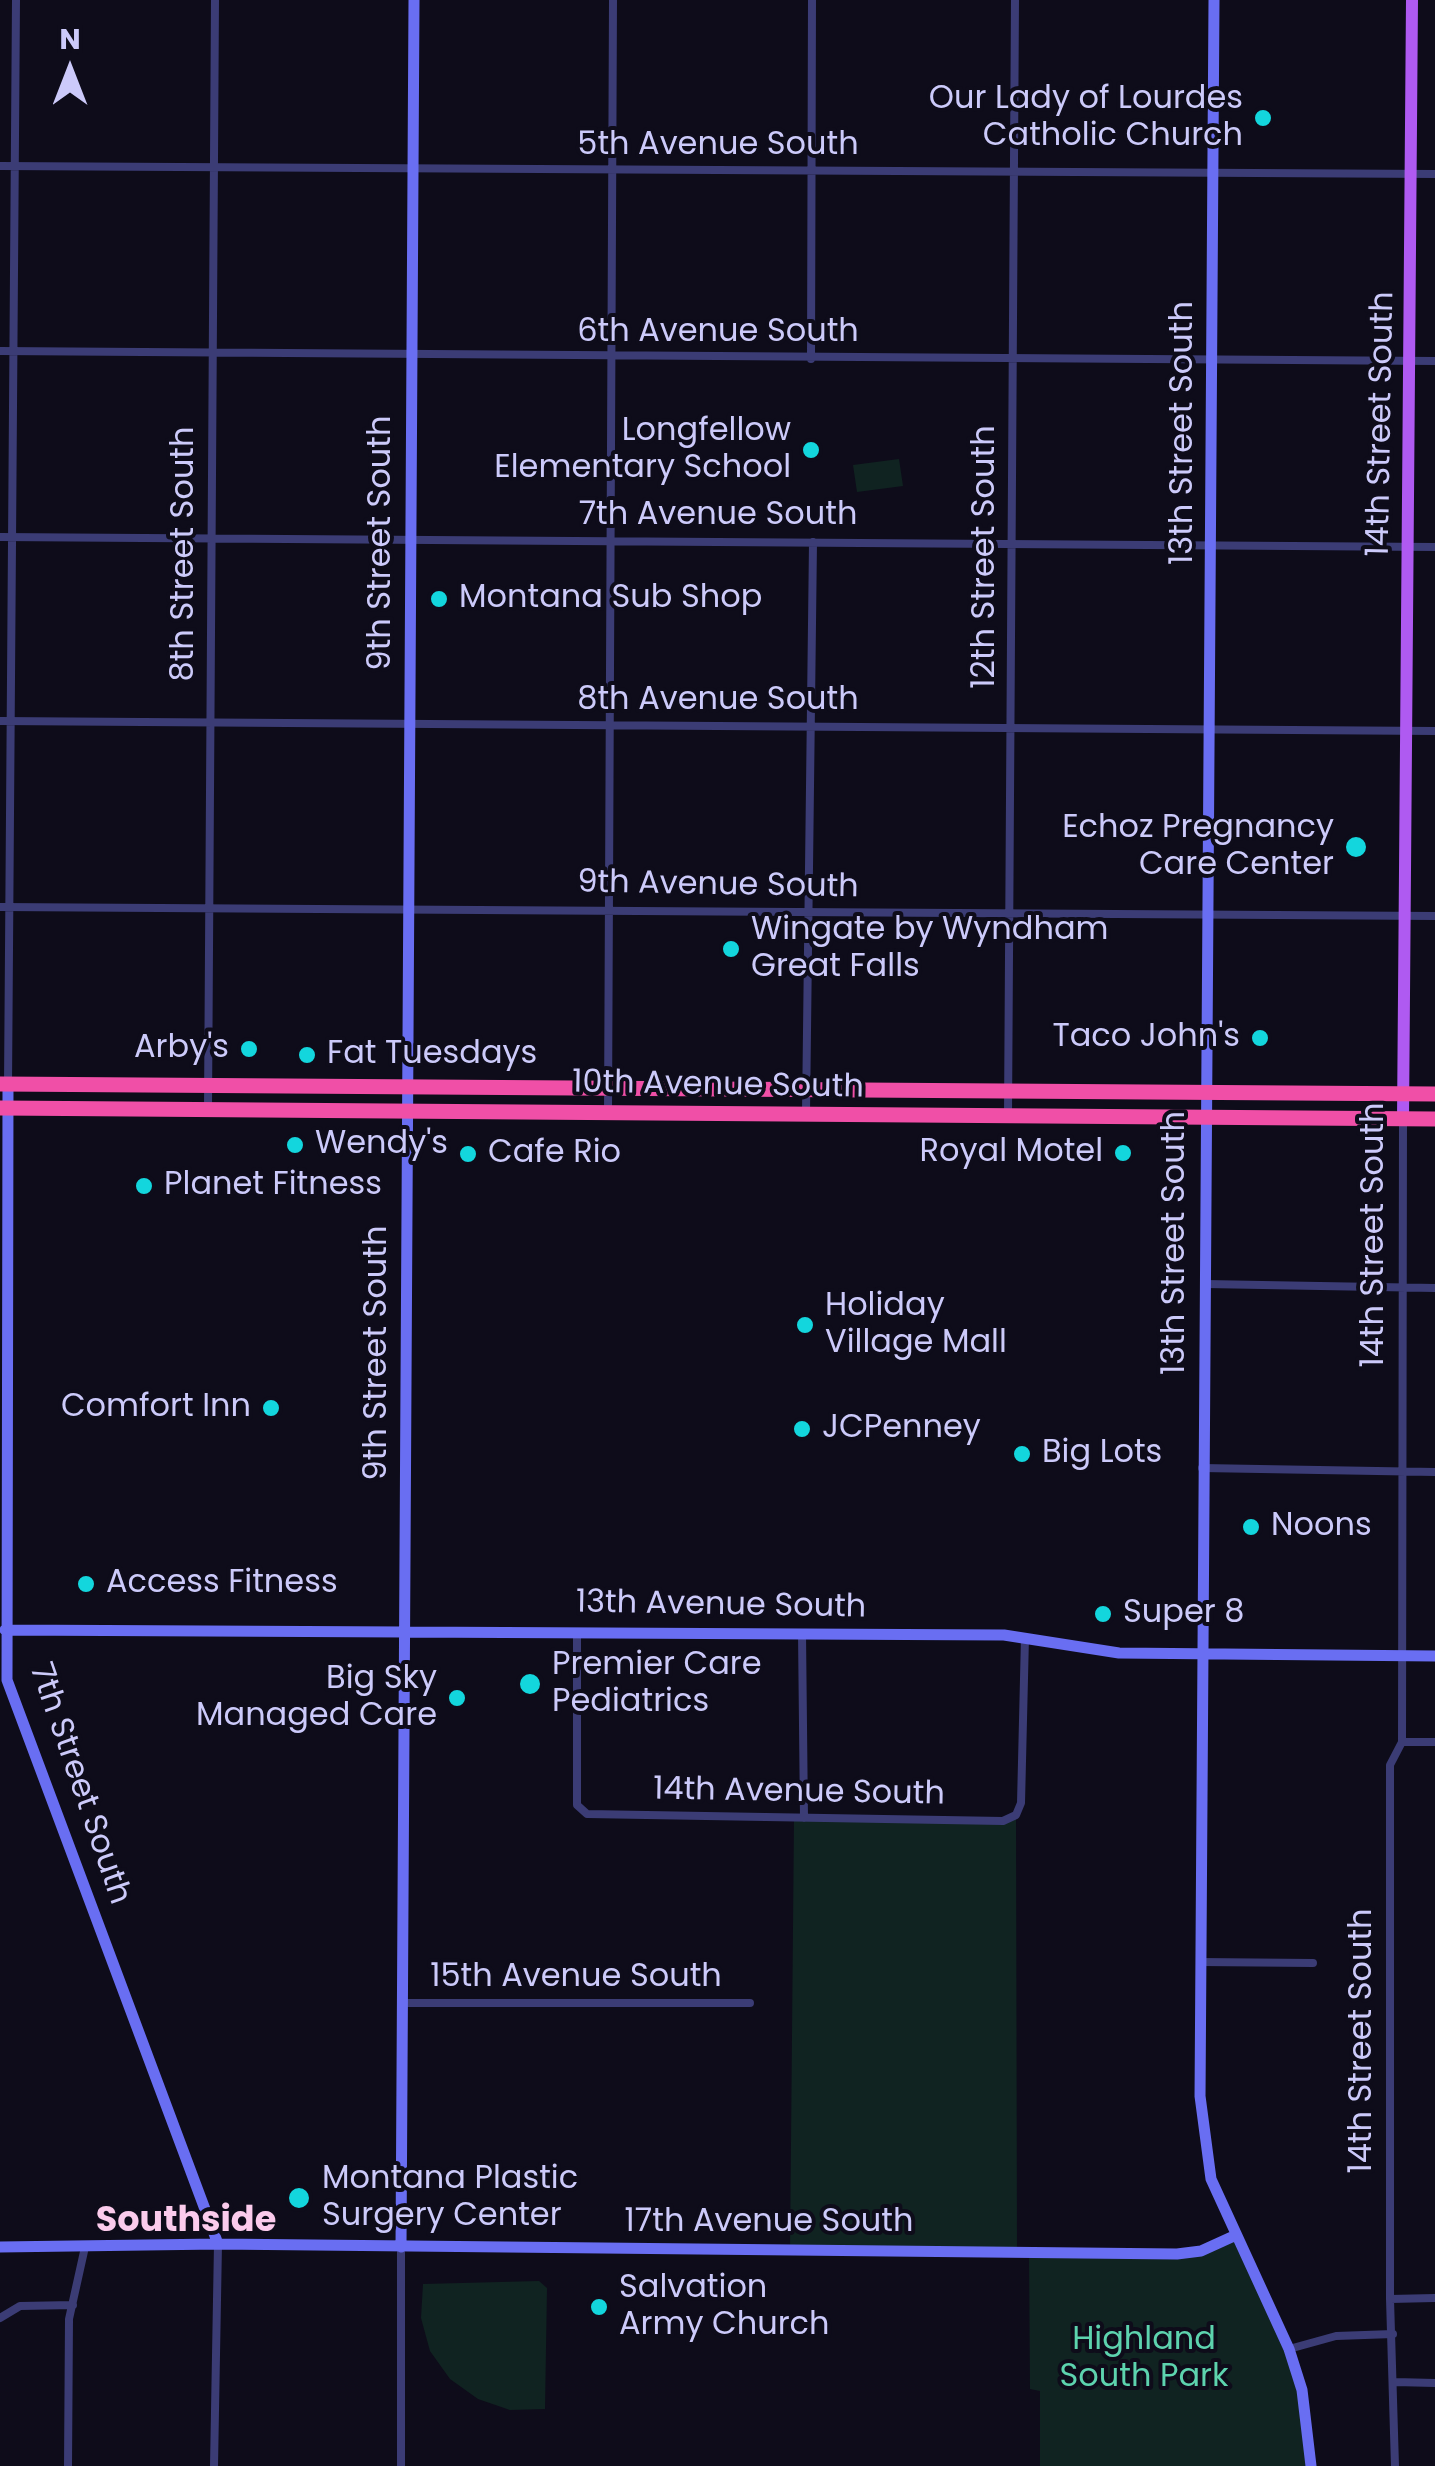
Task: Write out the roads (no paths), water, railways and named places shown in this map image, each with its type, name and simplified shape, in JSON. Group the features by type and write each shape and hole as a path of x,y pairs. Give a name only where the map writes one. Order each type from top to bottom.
{"highway":[{"name":"10th Avenue South","path":"4,1084 1435,1094"},
{"name":"10th Avenue South","path":"4,1108 1435,1119"}],"main road":[{"name":"14th Street South","path":"1403,1119 1412,0"}],"street":[{"name":"7th Street South","path":"16,0 13,538 5,720 7,1699 218,2244"},
{"name":"8th Street South","path":"208,1108 215,0"},
{"name":"9th Street South","path":"401,2466 406,910 414,0"},
{"path":"608,1112 613,0"},
{"path":"811,358 812,0"},
{"name":"12th Street South","path":"1008,1114 1015,0"},
{"name":"13th Street South","path":"1214,0 1200,2096 1211,2179 1234,2236 1290,2349 1302,2390 1312,2466"},
{"name":"5th Avenue South","path":"0,166 1435,174"},
{"name":"6th Avenue South","path":"0,351 1435,361"},
{"name":"7th Avenue South","path":"0,538 1435,547"},
{"path":"806,1115 813,542"},
{"name":"8th Avenue South","path":"5,720 1435,731"},
{"name":"9th Avenue South","path":"5,907 1435,916"},
{"name":"14th Street South","path":"1395,2466 1390,2299 1390,1765 1402,1742 1403,1119"},
{"path":"1203,1284 1435,1288"},
{"path":"1202,1468 1435,1472"},
{"name":"13th Avenue South","path":"5,1630 1025,1637 1119,1652 1435,1656"},
{"name":"14th Avenue South","path":"577,1632 580,1811 1003,1822 1016,1816 1021,1803 1025,1637"},
{"path":"802,1633 804,1818"},
{"path":"1402,1742 1435,1742"},
{"path":"1200,1962 1314,1963"},
{"name":"15th Avenue South","path":"402,2003 750,2004"},
{"name":"17th Avenue South","path":"0,2247 218,2244 1177,2254 1202,2251 1234,2236"},
{"path":"214,2466 218,2244"},
{"path":"68,2466 69,2319 86,2246"},
{"path":"1390,2299 1435,2298"},
{"path":"0,2318 20,2306 73,2305"},
{"path":"1290,2349 1336,2336 1393,2334"},
{"path":"1395,2382 1435,2383"}],"place":[{"name":"Our Lady of Lourdes Catholic Church","path":"1263,118"},
{"name":"Longfellow Elementary School","path":"811,450"},
{"name":"Montana Sub Shop","path":"439,599"},
{"name":"Echoz Pregnancy Care Center","path":"1356,847"},
{"name":"Wingate by Wyndham Great Falls","path":"731,949"},
{"name":"Taco John's","path":"1260,1038"},
{"name":"Arby's","path":"249,1049"},
{"name":"Fat Tuesdays","path":"307,1055"},
{"name":"Wendy's","path":"295,1145"},
{"name":"Royal Motel","path":"1123,1153"},
{"name":"Cafe Rio","path":"468,1154"},
{"name":"Planet Fitness","path":"144,1186"},
{"name":"Holiday Village Mall","path":"805,1325"},
{"name":"Comfort Inn","path":"271,1408"},
{"name":"JCPenney","path":"802,1429"},
{"name":"Big Lots","path":"1022,1454"},
{"name":"Noons","path":"1251,1527"},
{"name":"Access Fitness","path":"86,1584"},
{"name":"Super 8","path":"1103,1614"},
{"name":"Premier Care Pediatrics","path":"530,1684"},
{"name":"Big Sky Managed Care","path":"457,1698"},
{"name":"Montana Plastic Surgery Center","path":"299,2198"},
{"name":"Salvation Army Church","path":"599,2307"}],"district":[{"name":"Southside","path":"186,2222"}],"park label":[{"name":"Highland South Park","path":"1144,2360"}]}
